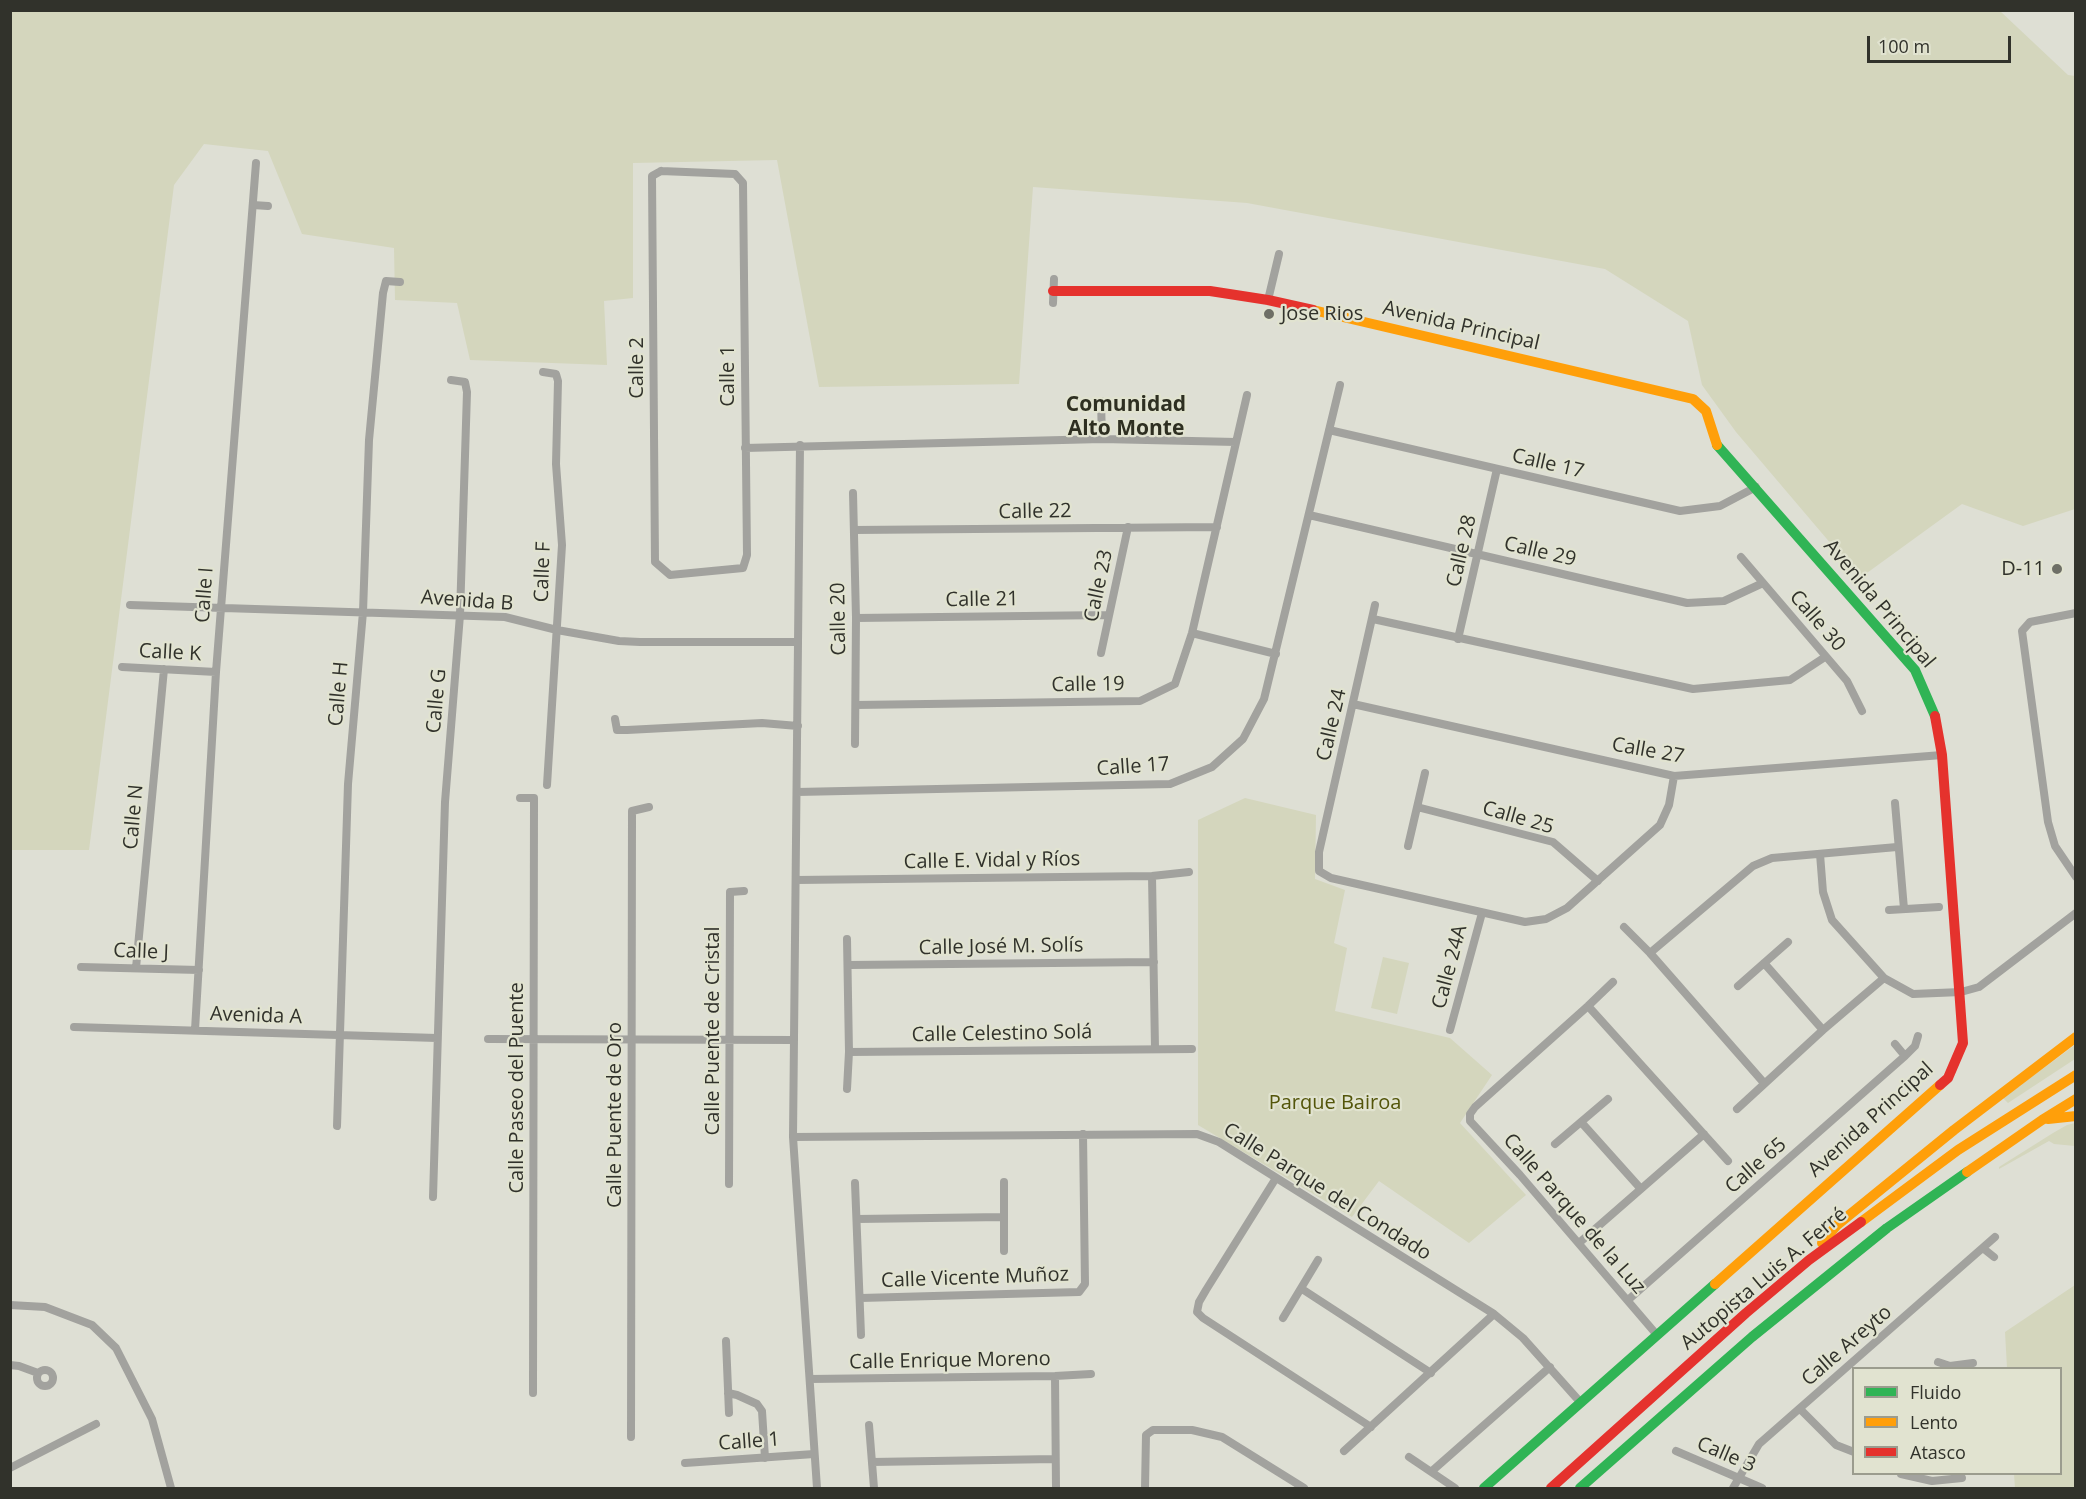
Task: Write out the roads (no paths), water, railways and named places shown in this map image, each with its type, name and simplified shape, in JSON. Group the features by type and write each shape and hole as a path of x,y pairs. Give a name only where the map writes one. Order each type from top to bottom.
{"main road":[{"name":"Avenida Principal","path":"1053,291 1210,291 1268,300 1693,399 1706,411 1718,447 1756,487 1915,670 1934,711 1942,755 1963,1043 1948,1078 1488,1488"},
{"path":"1809,1260 1837,1225 1954,1130 2076,1037"},
{"name":"Autopista Luis A. Ferré","path":"1551,1488 1809,1260 1959,1150 2076,1075"},
{"name":"Autopista Luis A. Ferré","path":"1580,1488 1752,1336 1887,1228 2042,1120 2076,1099"},
{"path":"2042,1120 2076,1116"}],"street":[{"name":"Calle I","path":"195,1030 220,607 256,163"},
{"name":"Calle 2","path":"743,183 735,174 661,171 652,176 655,562 670,575 743,568"},
{"name":"Calle 1","path":"743,183 747,555 743,568"},
{"path":"253,205 268,206"},
{"path":"1268,300 1279,254"},
{"path":"1053,303 1054,279"},
{"name":"Calle H","path":"337,1126 348,784 363,612 369,440 383,293 386,281 400,282"},
{"name":"Calle F","path":"543,372 556,374 558,381 556,464 562,545 547,785"},
{"name":"Calle G","path":"433,1197 445,802 460,615 467,392 465,382 451,380"},
{"name":"Calle 17","path":"797,792 1170,784 1212,767 1243,739 1264,699 1340,385"},
{"name":"Calle 19","path":"856,705 1140,700 1175,684 1191,633 1247,395"},
{"path":"1101,401 1102,439"},
{"name":"Calle 17","path":"1329,430 1680,512 1720,506 1756,487"},
{"path":"745,447 1102,439 1236,442"},
{"path":"800,445 793,1137 817,1488"},
{"name":"Calle 28","path":"1458,639 1497,469"},
{"name":"Calle 20","path":"854,493 855,744"},
{"name":"Calle 29","path":"1309,515 1687,603 1724,601 1763,583"},
{"name":"Calle 23","path":"1101,653 1128,527"},
{"name":"Calle 22","path":"854,530 1217,527"},
{"name":"Calle 30","path":"1742,557 1847,681 1862,711"},
{"name":"Avenida B","path":"130,605 505,617 557,630 640,642 798,642"},
{"name":"Calle 24","path":"1375,605 1319,852 1319,871 1331,878 1525,922 1546,919 1568,908 1660,825 1669,805 1674,776"},
{"path":"2076,613 2030,622 2022,631 2048,822 2055,846 2076,877"},
{"name":"Calle 21","path":"856,618 1109,615"},
{"path":"1373,620 1692,690 1790,680 1825,657"},
{"path":"1191,633 1276,654"},
{"name":"Calle K","path":"122,667 216,672"},
{"name":"Calle N","path":"136,968 164,669"},
{"name":"Calle 27","path":"1353,704 1674,776 1942,755"},
{"path":"615,719 617,730 762,723 798,726"},
{"path":"1408,846 1425,773"},
{"name":"Calle Paseo del Puente","path":"520,798 534,798 533,1393"},
{"path":"1895,803 1904,909"},
{"name":"Calle Puente de Oro","path":"631,1437 632,811 649,807"},
{"name":"Calle 25","path":"1417,807 1552,842 1598,881"},
{"path":"1650,953 1753,866 1772,858 1898,847"},
{"path":"1820,855 1823,892 1832,920 1884,978 1913,994 1960,992 1979,987 2076,913"},
{"name":"Calle E. Vidal y Ríos","path":"796,880 1152,876 1189,872"},
{"path":"1152,876 1155,1048"},
{"name":"Calle Puente de Cristal","path":"729,1184 730,892 744,891"},
{"path":"1889,910 1939,907"},
{"name":"Calle 24A","path":"1450,1030 1482,913"},
{"path":"1624,927 1650,953 1764,1083"},
{"path":"847,939 849,965 847,1089"},
{"path":"1738,986 1788,942"},
{"name":"Calle José M. Solís","path":"849,965 1154,962"},
{"path":"1764,963 1823,1030"},
{"name":"Calle J","path":"81,967 199,970"},
{"path":"1737,1109 1884,978"},
{"path":"1613,982 1588,1006 1728,1161"},
{"name":"Calle Parque de la Luz","path":"1588,1006 1475,1107 1470,1114 1470,1121 1658,1335"},
{"name":"Avenida A","path":"74,1027 437,1038"},
{"name":"Calle 65","path":"1628,1300 1905,1056 1915,1046 1918,1036"},
{"path":"488,1039 794,1040"},
{"path":"1895,1044 1905,1056"},
{"name":"Calle Celestino Solá","path":"849,1052 1192,1049"},
{"path":"1555,1144 1608,1099"},
{"path":"1581,1122 1641,1189"},
{"name":"Calle Vicente Muñoz","path":"861,1298 1079,1292 1085,1284 1083,1134"},
{"name":"Calle Parque del Condado","path":"793,1137 1197,1134 1219,1142 1494,1314 1523,1338 1581,1403"},
{"path":"1579,1244 1704,1134"},
{"path":"1276,1178 1206,1290 1199,1302 1197,1312 1371,1427"},
{"path":"1004,1182 1004,1251"},
{"path":"855,1184 861,1335"},
{"path":"857,1219 1004,1216"},
{"name":"Calle Areyto","path":"1855,1366 1995,1237"},
{"path":"1984,1249 1994,1257"},
{"path":"1283,1318 1318,1260"},
{"path":"1302,1289 1431,1373"},
{"path":"10,1305 45,1307 92,1325 116,1348 152,1419 171,1488"},
{"path":"1344,1451 1494,1314"},
{"path":"726,1341 729,1413"},
{"path":"1938,1362 1955,1367 1973,1364"},
{"path":"10,1365 38,1373"},
{"path":"1432,1471 1550,1367"},
{"name":"Calle Areyto","path":"1733,1488 1759,1444 1852,1368"},
{"name":"Calle Enrique Moreno","path":"810,1379 1091,1374"},
{"path":"1055,1376 1056,1488"},
{"path":"728,1393 757,1404 762,1411 765,1458"},
{"path":"1800,1409 1836,1445 1852,1451"},
{"path":"10,1468 96,1424"},
{"path":"869,1425 873,1488"},
{"path":"1145,1488 1146,1435 1153,1430 1192,1430 1222,1437 1304,1488"},
{"name":"Calle 3","path":"1676,1451 1762,1488"},
{"name":"Calle 1","path":"685,1463 814,1454"},
{"path":"1409,1457 1455,1488"},
{"path":"872,1462 1055,1460"},
{"path":"1909,1475 1932,1481 1962,1476 1963,1488"}],"place":[{"name":"Jose Rios","path":"1269,314"},
{"name":"D-11","path":"2057,569"}],"district":[{"name":"Comunidad Alto Monte","path":"1126,417"}],"park label":[{"name":"Parque Bairoa","path":"1335,1103"}]}
